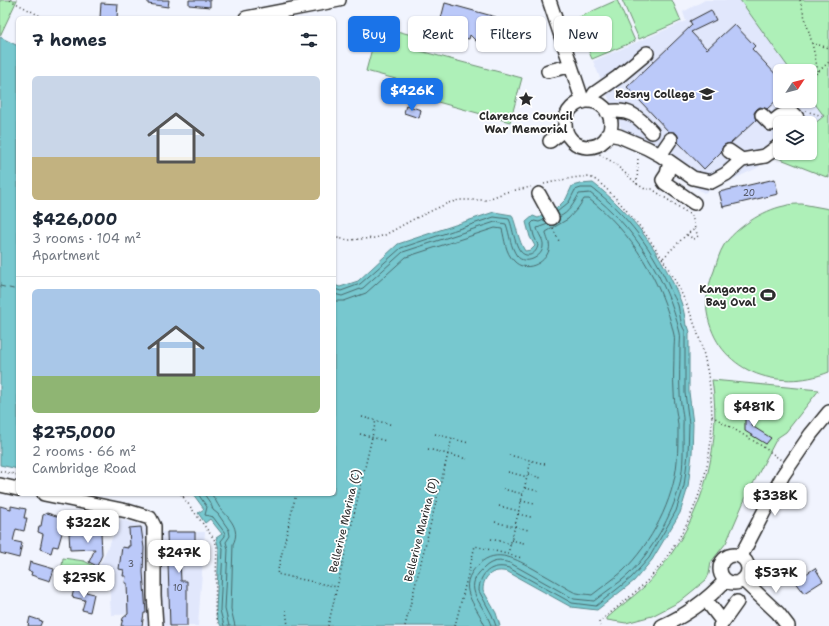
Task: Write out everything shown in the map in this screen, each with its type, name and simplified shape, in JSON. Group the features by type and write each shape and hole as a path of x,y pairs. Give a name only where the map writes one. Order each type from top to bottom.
{"street":[{"path":"256,16 339,0"},
{"path":"549,0 570,66 587,101 600,105 607,112 610,122 608,134 601,142 591,146 584,146 574,142 566,130 565,120 574,105 587,101 646,53"},
{"path":"548,71 570,66"},
{"path":"607,112 627,112 642,120 652,132"},
{"path":"779,116 786,112 795,116"},
{"path":"762,115 771,124 773,122"},
{"path":"550,141 558,134 566,130"},
{"path":"608,134 636,143 665,158 693,178 711,182 726,174 742,160 766,156 773,150"},
{"path":"671,139 665,158 667,174 663,180 665,183 694,203"},
{"path":"729,151 742,160"},
{"path":"539,188 552,218"},
{"path":"741,556 768,502 789,466 811,434 829,412"},
{"path":"0,485 16,489"},
{"path":"54,496 140,514 148,516 151,519 154,526 154,595 156,626"},
{"path":"734,554 741,556 748,566 748,571 744,580 735,583 725,581 720,573 720,564 722,560 734,554"},
{"path":"744,580 778,613 788,626"},
{"path":"662,626 684,616 706,600 725,581"},
{"path":"706,600 722,624 737,602"}],"path":[{"path":"10,0 40,16"},
{"path":"800,0 818,71 829,62"},
{"path":"812,43 829,48"},
{"path":"817,118 829,118"},
{"path":"636,143 638,162 637,184"},
{"path":"591,146 596,152 614,163 637,184 646,189 652,189 692,216 698,236 694,238 687,234"},
{"path":"336,237 342,240 374,238 385,235 448,203 459,200 486,200 506,192 539,188 581,177 592,178 613,196 642,228 663,258 681,292 697,333 709,378 712,393 710,450 705,475 695,505 681,534 652,575 599,622 600,626"},
{"path":"663,258 687,234 696,229"},
{"path":"712,416 762,446 789,466"},
{"path":"362,417 393,425"},
{"name":"Bellerive Marina (C)","path":"328,626 376,420"},
{"path":"360,434 386,441"},
{"path":"435,434 469,443"},
{"name":"Bellerive Marina (D)","path":"405,626 452,438"},
{"path":"428,449 467,459"},
{"path":"509,455 545,464"},
{"path":"508,554 531,460"},
{"path":"0,471 16,475"},
{"path":"508,472 527,477"},
{"path":"528,474 541,478"},
{"path":"525,488 538,491"},
{"path":"503,489 523,494"},
{"path":"296,496 277,574 337,587"},
{"path":"184,497 218,546 215,610 219,626"},
{"path":"521,501 535,504"},
{"path":"499,506 519,511"},
{"path":"518,514 531,517"},
{"path":"495,522 528,530"},
{"path":"491,539 510,544"},
{"path":"512,540 524,543"},
{"path":"455,626 475,546 522,558"},
{"path":"286,610 288,626"}],"shaded area":[{"name":"Rosny College","path":"705,0 740,0 786,64 773,64 773,108 817,108 817,106 824,116 817,122 817,116 773,116 773,155 757,168 704,193 628,144 593,61 686,21 683,12"},
{"path":"121,519 160,532 205,532 198,626 144,626 146,614 111,615 109,581 93,579"}],"green space":[{"path":"0,0 17,0 0,36"},
{"path":"617,0 635,41 612,51 612,16 582,16"},
{"path":"622,0 672,0 681,21 639,39"},
{"path":"740,0 829,0 829,178 783,160 817,160 817,122 824,116 817,106 817,64 786,64"},
{"path":"400,32 408,34 408,52 424,52 522,78 510,122 416,96 418,85 366,71 371,52 400,52"},
{"path":"589,52 609,52 592,59"},
{"name":"Kangaroo Bay Oval","path":"802,204 829,209 829,372 809,378 790,380 770,378 752,372 736,362 723,349 713,332 707,312 708,291 721,251 735,232 767,211 788,205"},
{"path":"712,380 819,390 786,432 777,438 745,499 726,543 711,562 709,574 706,580 679,602 652,616 626,623 607,620 607,618 644,587 663,566 679,542 692,518 710,464 714,436 715,408"},
{"path":"63,558 84,561 96,567 93,578 61,574"}],"water":[{"path":"0,37 16,45 16,469 0,465"},
{"path":"593,183 621,208 645,236 666,268 674,285 682,305 686,326 688,326 690,332 689,392 693,424 692,454 688,487 680,513 652,560 634,581 597,610 571,607 508,572 494,572 485,580 483,590 496,613 500,626 221,626 217,618 216,610 219,549 216,538 222,534 210,519 205,523 198,513 204,509 194,496 336,496 336,285 340,287 358,281 398,244 494,212 512,215 519,238 525,251 531,250 535,246 530,237 526,222 533,216 538,218 551,212 553,206 557,208 566,199 572,186"}],"building":[{"path":"148,0 169,0 168,7 148,4"},
{"path":"189,0 210,0 210,7 189,5"},
{"path":"101,3 118,4 117,16 100,16"},
{"path":"445,3 492,16 476,16 476,41 470,35 468,39 468,16 442,16"},
{"name":"Rosny College","path":"711,10 716,20 691,32 707,49 734,24 755,46 752,49 773,72 773,103 767,109 760,107 757,109 754,113 756,120 731,143 723,146 721,152 704,169 678,142 678,136 676,133 669,132 627,87 692,25 690,21"},
{"path":"406,105 421,110 419,118 404,113"},
{"path":"775,179 778,194 723,207 719,192"},
{"path":"745,406 752,410 752,426 771,438 766,444 745,431"},
{"path":"0,506 11,509 11,506 26,509 24,518 27,518 24,531 16,529 13,541 22,543 19,558 0,553"},
{"path":"47,513 66,519 58,547 53,546 51,553 40,549 43,534 38,532 43,515"},
{"path":"141,527 144,548 143,572 146,613 144,613 142,626 121,626 123,618 128,614 127,583 125,583 126,576 123,576 124,570 119,569 122,547 128,548 128,546 130,546 129,528"},
{"path":"101,532 102,555 97,566 89,562 95,549 70,550 69,533"},
{"path":"167,532 195,532 195,561 180,562 181,581 187,581 187,626 170,626"},
{"path":"30,562 54,569 50,581 31,575 32,572 28,571"},
{"path":"815,568 823,581 804,593 795,581"},
{"path":"74,589 94,594 90,612 82,610 85,600 72,597"},
{"path":"30,617 42,621 40,626 28,626"}],"ferry route":[{"path":"0,286 16,290"}],"place":[{"name":"Rosny College","path":"707,94"},
{"name":"Clarence Council War Memorial","path":"526,99"},
{"name":"Kangaroo Bay Oval","path":"768,295"}]}
